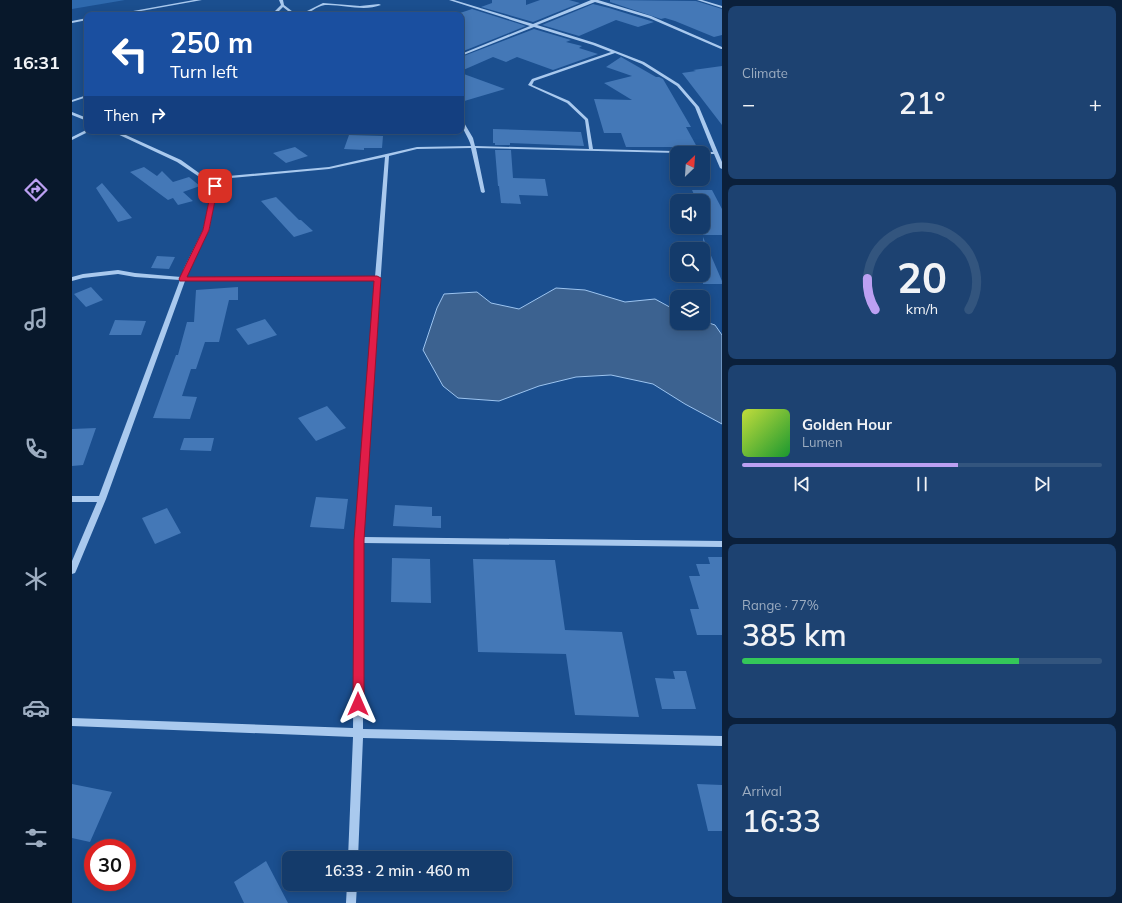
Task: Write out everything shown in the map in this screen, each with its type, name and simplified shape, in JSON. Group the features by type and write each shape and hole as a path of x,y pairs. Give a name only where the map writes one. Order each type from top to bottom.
{"street":[{"path":"130,12 200,0"},
{"path":"281,0 283,5 291,12"},
{"path":"451,0 532,26 546,28 643,63 678,85 697,107 722,168"},
{"path":"464,54 595,0 650,17 722,48"},
{"path":"699,0 722,7"},
{"path":"307,12 323,4 360,7 379,5"},
{"path":"276,12 283,5"},
{"path":"72,22 84,20"},
{"path":"591,150 587,120 568,102 530,85 532,80 615,52"},
{"path":"72,101 84,97"},
{"path":"72,112 84,118"},
{"path":"464,126 471,138 483,192"},
{"path":"72,139 84,133"},
{"path":"72,571 102,499 183,279 206,230 215,186 179,161 120,134"},
{"path":"205,179 329,168 417,148 473,147 591,150 718,156"},
{"path":"353,851 358,734 359,540 386,155"},
{"path":"72,279 83,276 118,272 183,279 377,278"},
{"path":"72,499 102,499"},
{"path":"359,540 722,544"},
{"path":"72,722 358,734 722,741"},
{"path":"351,903 352,891"}],"shaded area":[{"path":"72,0 125,0 72,9"},
{"path":"556,288 585,290 625,302 655,299 670,307 670,330 710,330 710,323 715,325 722,335 722,424 685,404 653,384 611,375 576,377 539,386 499,401 458,398 443,386 423,350 437,308 444,294 477,292 491,303 519,309"}],"building":[{"path":"492,0 526,0 526,5 540,0 569,0 580,3 533,22 481,7 492,3"},
{"path":"610,0 696,1 722,9 722,35 714,37 675,21 665,18 661,19 610,2"},
{"path":"593,4 654,22 638,27 616,20 579,36 542,25"},
{"path":"472,9 526,26 464,51 463,12"},
{"path":"534,29 571,40 566,42 582,46 579,48 598,54 553,70 517,57 506,62 493,57 464,70 464,56"},
{"path":"621,57 656,77 663,79 691,127 686,127 696,146 626,147 621,133 604,133 594,99 632,100 604,83 632,76 606,67"},
{"path":"722,66 722,125 682,73"},
{"path":"464,74 505,89 464,101"},
{"path":"493,129 581,132 584,146 510,143 510,145 495,145 495,143 493,143"},
{"path":"349,135 383,136 382,148 364,148 364,150 344,149"},
{"path":"295,147 308,156 286,163 273,153"},
{"path":"495,150 511,150 513,178 545,179 548,196 519,195 521,204 501,203"},
{"path":"144,167 157,176 162,171 173,182 189,177 200,186 183,192 193,201 178,205 173,198 168,200 130,172"},
{"path":"102,183 132,218 118,222 96,188"},
{"path":"692,190 712,190 722,209 722,235 703,235 710,234 710,194 694,194"},
{"path":"276,197 299,220 301,220 313,231 294,237 261,201"},
{"path":"710,253 722,284 703,284 703,282 710,282"},
{"path":"157,256 175,257 169,269 151,268"},
{"path":"91,287 103,300 86,307 74,294"},
{"path":"238,287 238,300 229,300 219,342 205,342 196,369 191,369 182,396 197,397 190,419 153,418 176,355 178,355 187,322 194,322 196,290"},
{"path":"265,319 277,335 248,345 236,329"},
{"path":"115,320 146,321 141,335 109,335"},
{"path":"327,406 346,428 316,441 298,418"},
{"path":"96,428 83,465 72,466 72,429"},
{"path":"184,438 214,438 211,451 180,450"},
{"path":"316,497 348,499 344,529 310,527"},
{"path":"395,505 432,507 432,516 441,516 441,528 393,526"},
{"path":"167,508 181,533 155,544 142,518"},
{"path":"708,557 722,557 722,635 697,635 690,609 699,609 689,576 700,576 696,564 710,564"},
{"path":"392,558 430,559 431,603 391,602"},
{"path":"473,559 555,560 565,630 622,632 639,717 575,715 566,654 478,652"},
{"path":"673,671 686,671 696,709 662,709 655,678 675,679"},
{"path":"72,784 112,792 91,839 84,839 84,841 72,838"},
{"path":"697,784 722,785 722,831 708,831"},
{"path":"266,861 288,903 244,903 234,882"}],"route":[{"path":"215,186 206,230 183,279 377,278 359,540 358,704"}]}
